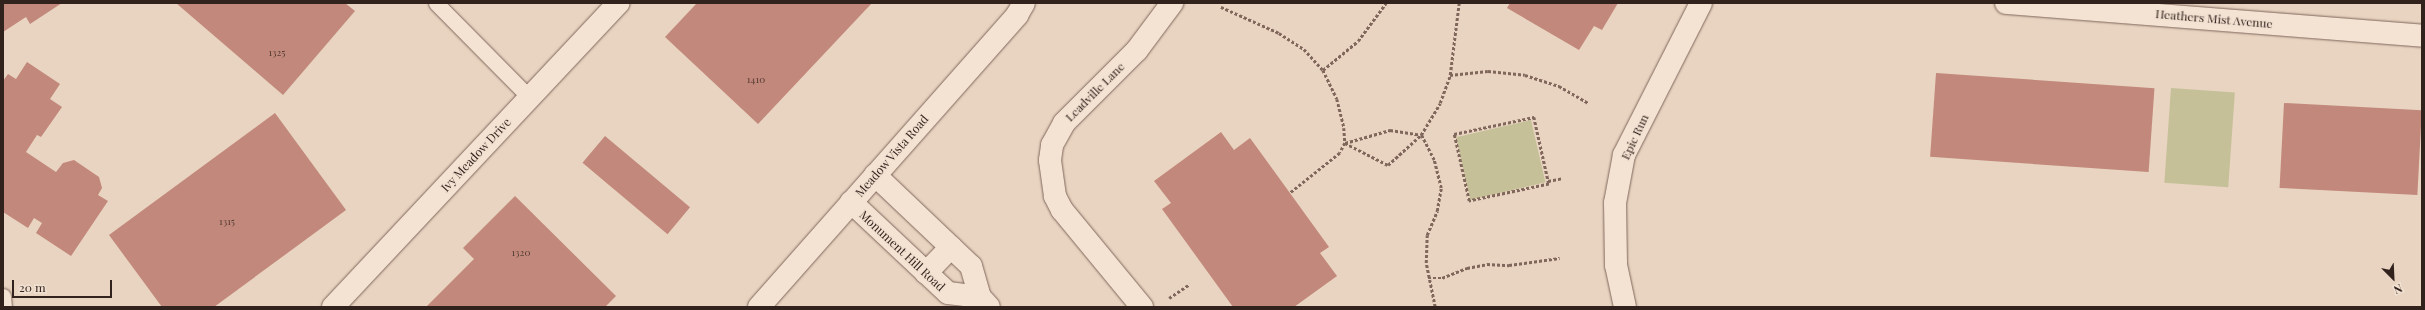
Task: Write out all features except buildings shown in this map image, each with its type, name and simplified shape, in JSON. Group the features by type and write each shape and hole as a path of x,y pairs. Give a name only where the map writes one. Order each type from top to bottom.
{"street":[{"name":"Ivy Meadow Drive","path":"333,307 618,3"},
{"name":"Meadow Vista Road","path":"758,307 1012,20 1024,3"},
{"name":"Leadville Lane","path":"1142,307 1062,210 1055,196 1050,160 1052,145 1064,123 1137,50 1172,3"},
{"name":"Epic Run","path":"1625,307 1616,265 1615,203 1624,155 1701,3"},
{"name":"Heathers Mist Avenue","path":"2006,3 2422,36"},
{"name":"Monument Hill Road","path":"875,175 971,266 984,302"},
{"name":"Monument Hill Road","path":"851,202 948,293 984,302"},
{"path":"926,273 951,247"}],"lane":[{"path":"436,3 530,98"},
{"path":"3,296 4,307"}],"path":[{"path":"1323,70 1358,40 1386,3"},
{"path":"1344,143 1388,164 1421,134 1440,103 1450,75 1459,3"},
{"path":"1221,7 1279,33 1304,49 1323,70 1337,99 1344,128 1344,143 1334,160 1290,193"},
{"path":"1450,75 1488,72 1525,74 1559,86 1589,103"},
{"path":"1534,117 1548,181 1549,184 1468,201 1454,134 1534,117"},
{"path":"1344,143 1390,130 1421,134"},
{"path":"1421,134 1434,160 1441,188 1437,211 1427,235 1428,278 1435,307"},
{"path":"1548,181 1563,178"},
{"path":"1428,278 1442,278 1466,268 1487,264 1509,265 1560,258"},
{"path":"1168,299 1190,284"}],"shaded area":[{"path":"2171,88 2235,92 2228,187 2164,183"},
{"path":"1531,120 1545,182 1470,200 1456,137"}]}
